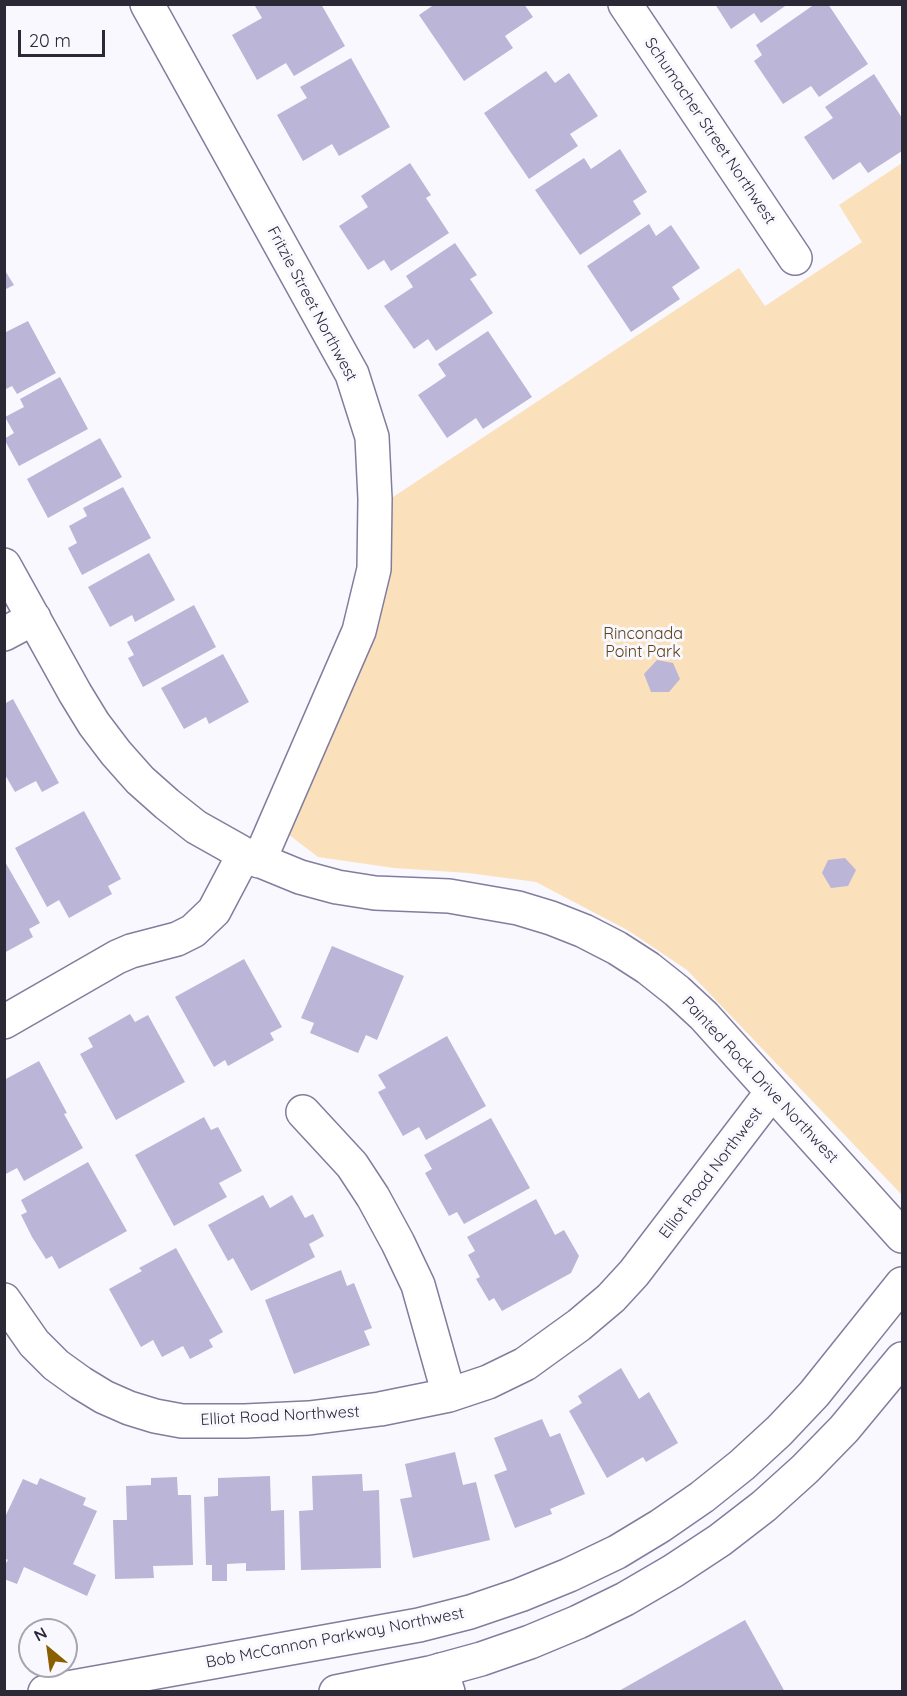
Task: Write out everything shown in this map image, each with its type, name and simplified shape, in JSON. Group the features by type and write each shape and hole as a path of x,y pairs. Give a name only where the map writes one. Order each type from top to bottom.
{"street":[{"name":"Fritzie Street Northwest","path":"4,1022 117,957 177,939 193,931 214,911 252,858 359,631 374,569 375,499 372,437 352,374 147,4"},
{"name":"Schumacher Street Northwest","path":"625,4 795,258"},
{"name":"Painted Rock Drive Northwest","path":"4,565 94,724 141,780 196,826 252,858 300,877 337,887 375,893 449,896 518,908 584,931 617,948 648,968 704,1016 903,1236"},
{"path":"4,634 34,618"},
{"name":"Elliot Road Northwest","path":"4,1300 34,1343 56,1365 94,1391 129,1408 155,1416 182,1421 309,1418 380,1409 449,1395 488,1382 525,1364 579,1325 611,1298 634,1273 772,1092"},
{"path":"303,1112 357,1172 398,1243 418,1285 449,1395"},
{"name":"Bob McCannon Parkway Northwest","path":"45,1692 428,1623 510,1599 569,1575 625,1547 702,1497 757,1452 814,1394 903,1284"},
{"path":"336,1692 445,1681 625,1599 692,1559 764,1506 844,1429 903,1359"},
{"path":"428,1623 445,1681"}],"green space":[{"name":"Rinconada Point Park","path":"902,163 902,1195 687,970 629,931 536,882 468,873 394,868 318,857 284,831 390,499 739,268 765,306 862,242 839,205"}],"building":[{"path":"259,4 321,4 345,46 294,76 286,63 257,80 232,35 262,18 255,6"},
{"path":"435,4 524,4 533,17 505,36 513,48 464,81 419,15"},
{"path":"715,4 788,4 761,23 754,13 731,29"},
{"path":"815,4 828,4 868,64 819,97 811,86 783,104 754,61 762,55 756,45"},
{"path":"351,58 390,127 339,156 332,144 303,161 277,115 307,98 300,87"},
{"path":"546,71 555,83 569,73 598,116 570,134 578,146 529,179 484,113"},
{"path":"874,74 902,118 902,151 868,173 860,162 833,180 804,137 833,118 825,107"},
{"path":"620,149 647,192 633,201 641,214 580,255 535,190 584,158 591,169"},
{"path":"410,163 431,195 426,198 449,233 391,271 384,260 368,270 339,226 368,207 361,196"},
{"path":"649,224 656,236 671,225 700,268 672,287 680,299 631,332 587,266"},
{"path":"455,243 477,275 470,279 493,313 436,351 428,339 414,349 384,306 413,287 406,276"},
{"path":"4,269 14,285 4,290"},
{"path":"28,321 56,373 17,394 12,386 4,390 4,333"},
{"path":"488,331 532,397 483,429 476,418 447,438 418,395 446,376 438,364"},
{"path":"60,377 88,429 19,466 4,439 14,433 5,417 24,407 20,399"},
{"path":"100,438 122,477 48,518 27,479"},
{"path":"123,487 151,538 82,575 68,548 77,543 69,526 87,516 83,508"},
{"path":"149,553 175,600 135,622 132,615 110,627 88,587"},
{"path":"194,605 216,647 143,687 128,658 134,655 127,642"},
{"path":"223,654 249,702 209,724 206,717 184,729 161,688"},
{"path":"657,660 673,663 680,679 669,692 651,692 644,674"},
{"path":"13,699 59,783 42,792 36,781 15,792 4,773 4,704"},
{"path":"84,811 121,879 108,886 112,894 69,918 59,900 47,907 15,848"},
{"path":"845,858 856,870 848,886 831,888 822,873 828,860"},
{"path":"4,860 40,923 29,929 33,937 4,953"},
{"path":"332,946 404,976 377,1040 366,1035 358,1053 310,1033 314,1023 301,1018"},
{"path":"244,959 282,1027 270,1033 274,1040 228,1066 225,1060 214,1067 175,997"},
{"path":"130,1014 135,1022 148,1015 185,1082 116,1120 80,1054 93,1047 88,1038"},
{"path":"447,1036 486,1106 426,1140 419,1127 403,1136 378,1092 386,1088 378,1075"},
{"path":"39,1061 83,1148 24,1181 17,1168 4,1175 4,1099 6,1098 4,1080"},
{"path":"204,1117 211,1130 218,1127 242,1171 219,1183 227,1197 174,1226 135,1155"},
{"path":"491,1118 530,1188 464,1224 457,1212 449,1216 425,1173 432,1169 424,1155"},
{"path":"88,1162 127,1231 59,1269 52,1256 46,1259 32,1237 21,1215 27,1212 21,1200"},
{"path":"263,1195 270,1208 292,1195 305,1218 313,1214 324,1236 309,1244 315,1257 251,1291 233,1258 228,1261 208,1225"},
{"path":"536,1199 555,1235 564,1230 579,1256 571,1273 502,1311 494,1298 489,1301 476,1279 480,1277 468,1255 475,1251 467,1237"},
{"path":"176,1248 223,1332 209,1340 213,1347 190,1359 183,1346 162,1357 153,1340 141,1347 109,1289 142,1271 139,1268"},
{"path":"341,1270 347,1286 354,1283 372,1328 364,1331 370,1345 294,1374 265,1300"},
{"path":"621,1368 639,1399 649,1392 678,1443 646,1462 643,1457 607,1478 569,1411 582,1403 578,1396"},
{"path":"542,1419 550,1437 560,1433 585,1494 550,1509 552,1514 515,1528 494,1475 507,1470 494,1438"},
{"path":"455,1452 463,1485 476,1482 490,1540 413,1558 400,1499 412,1497 405,1464"},
{"path":"362,1474 363,1491 379,1490 381,1568 301,1570 299,1511 313,1510 312,1476"},
{"path":"270,1476 271,1511 284,1510 285,1570 246,1571 246,1563 227,1564 227,1581 212,1581 212,1565 206,1565 204,1497 218,1496 218,1478"},
{"path":"177,1477 178,1495 191,1495 193,1565 153,1566 154,1578 115,1579 113,1520 127,1520 126,1486 151,1485 151,1478"},
{"path":"40,1478 86,1498 83,1505 97,1511 73,1564 96,1575 87,1596 24,1567 17,1584 4,1579 4,1566 8,1560 4,1558 4,1519 23,1479 37,1485"},
{"path":"745,1620 785,1692 617,1692"}]}
